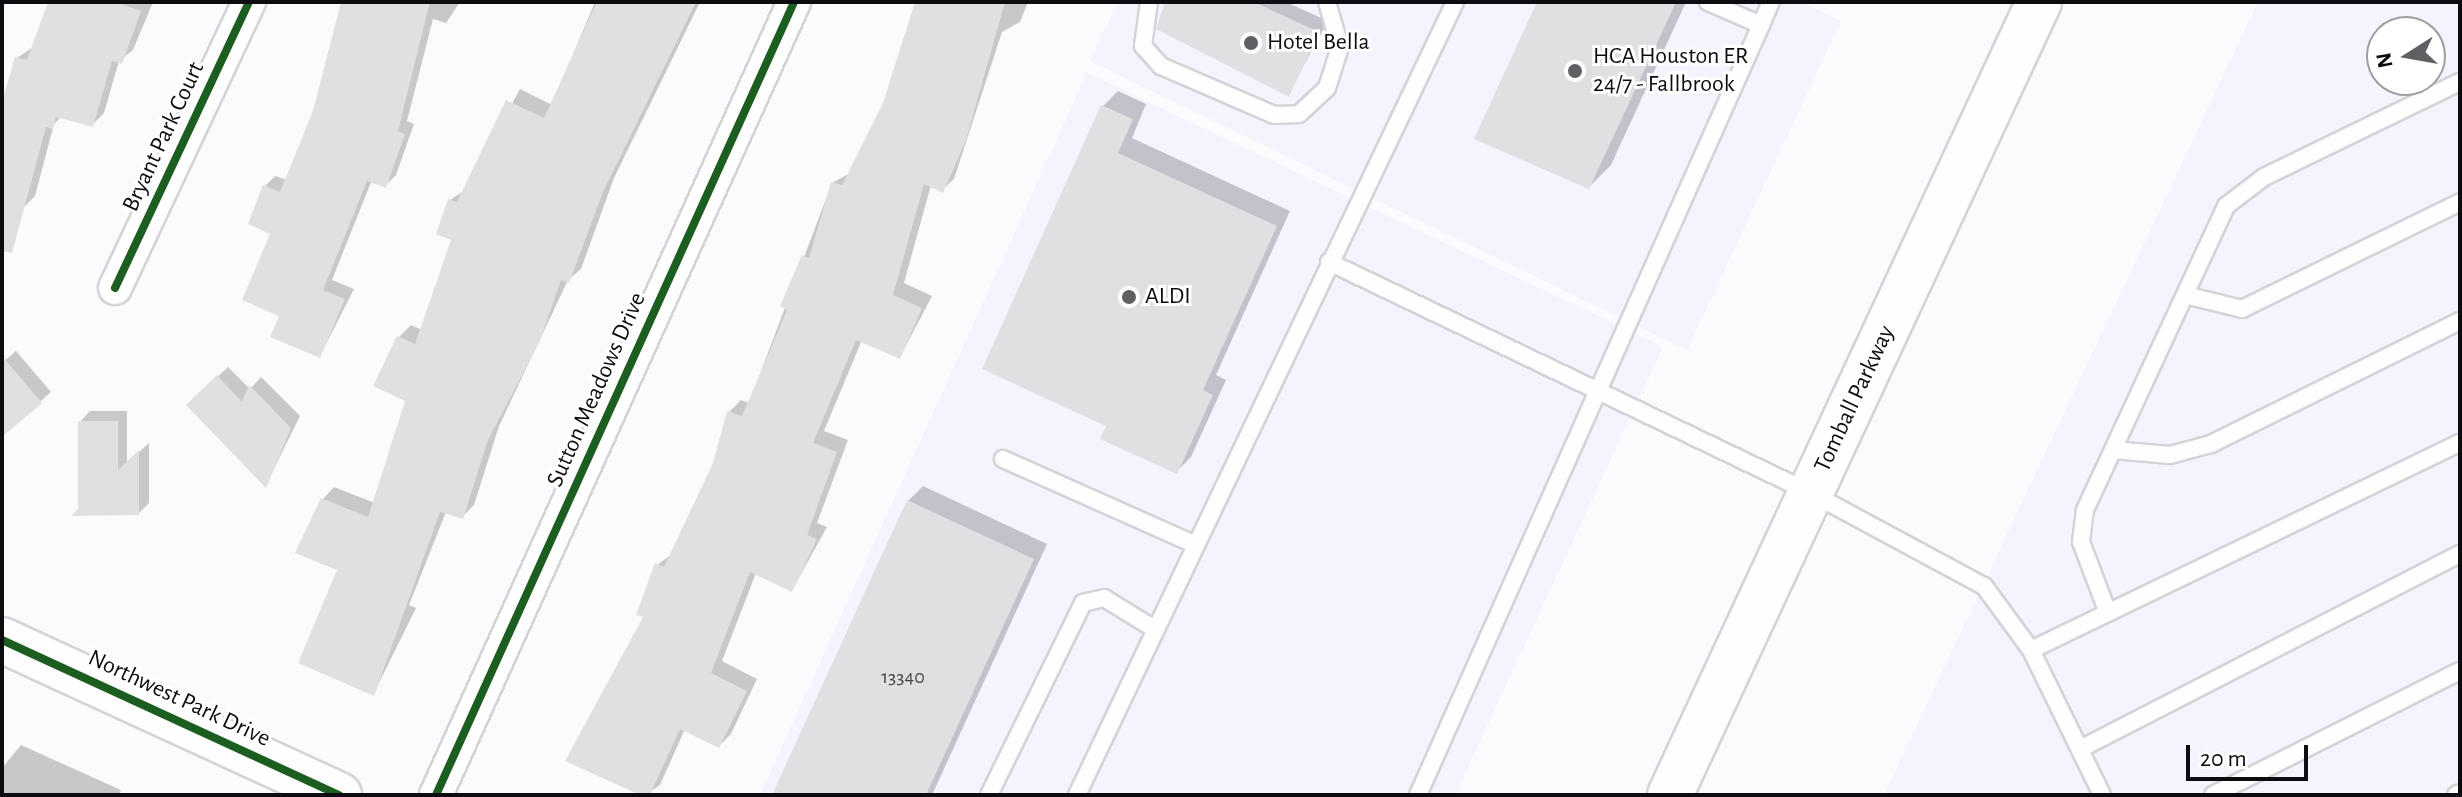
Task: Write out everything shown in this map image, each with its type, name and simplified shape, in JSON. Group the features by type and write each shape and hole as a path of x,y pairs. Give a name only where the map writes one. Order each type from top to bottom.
{"main road":[{"name":"Tomball Parkway","path":"1670,795 2039,2"},
{"name":"Northwest Park Drive","path":"2,640 339,795"}],"street":[{"name":"Bryant Park Court","path":"115,288 249,2"},
{"name":"Sutton Meadows Drive","path":"436,795 794,2"}],"lane":[{"path":"1149,2 1141,22 1143,46 1161,66 1274,115 1299,114 1327,88 1340,47 1327,2"},
{"path":"1077,795 1192,543 1455,2"},
{"path":"1708,2 1761,25"},
{"path":"1418,795 1771,2"},
{"path":"2108,613 2081,542 2085,510 2226,206 2264,177 2460,82"},
{"path":"2185,295 2242,309 2460,202"},
{"path":"1329,262 1596,396 1811,493 1984,586 2031,650 2102,795"},
{"path":"2113,450 2170,455 2211,444 2460,321"},
{"path":"2031,650 2460,443"},
{"path":"1003,459 1192,543"},
{"path":"2080,749 2460,554"},
{"path":"989,795 1083,603 1104,598 1153,628"},
{"path":"2213,795 2460,671"}],"shaded area":[{"path":"1118,2 1801,2 1841,21 1687,350 1090,61"},
{"path":"2258,2 2460,2 2460,795 1884,795"},
{"path":"1087,73 1663,347 1455,795 760,795"}],"building":[{"path":"48,2 115,2 141,11 122,64 112,61 93,127 56,117 53,129 46,127 12,253 2,251 2,102 15,57 27,60"},
{"path":"341,2 430,2 398,131 405,134 386,188 367,181 323,290 345,299 320,358 270,337 279,316 242,300 270,234 248,224 263,185 280,192 313,111"},
{"path":"597,2 696,2 603,192 569,283 561,280 539,343 488,440 463,519 440,512 374,696 298,663 337,570 295,553 321,498 368,517 405,401 373,386 397,336 415,344 451,240 436,234 448,199 457,202 506,100 544,118"},
{"path":"915,2 1005,2 966,140 943,193 924,184 893,295 922,308 900,359 856,340 813,443 837,452 807,535 817,539 792,592 750,572 711,673 747,691 719,748 680,729 650,795 640,795 565,761 643,617 636,615 655,563 664,567 713,463 727,411 742,416 787,310 780,306 802,255 809,258 831,182 842,185 883,103"},
{"name":"Hotel Bella","path":"1165,2 1254,2 1319,32 1289,97 1156,29"},
{"name":"HCA Houston ER 24/7 - Fallbrook","path":"1537,2 1676,2 1589,189 1474,139"},
{"name":"ALDI","path":"1101,105 1133,119 1118,153 1277,226 1203,390 1213,395 1177,474 1100,439 1106,426 982,369"},
{"path":"2,356 42,403 2,437"},
{"path":"217,375 242,402 249,385 291,428 266,488 186,405"},
{"path":"78,421 118,421 118,470 139,450 139,515 71,516 78,509"},
{"path":"907,500 1034,559 926,795 772,795"}],"cycle path":[{"path":"115,288 249,2"},
{"path":"436,795 794,2"},
{"path":"2,640 339,795"}],"place":[{"name":"Hotel Bella","path":"1251,43"},
{"name":"HCA Houston ER 24/7 - Fallbrook","path":"1575,71"},
{"name":"ALDI","path":"1129,297"}]}
